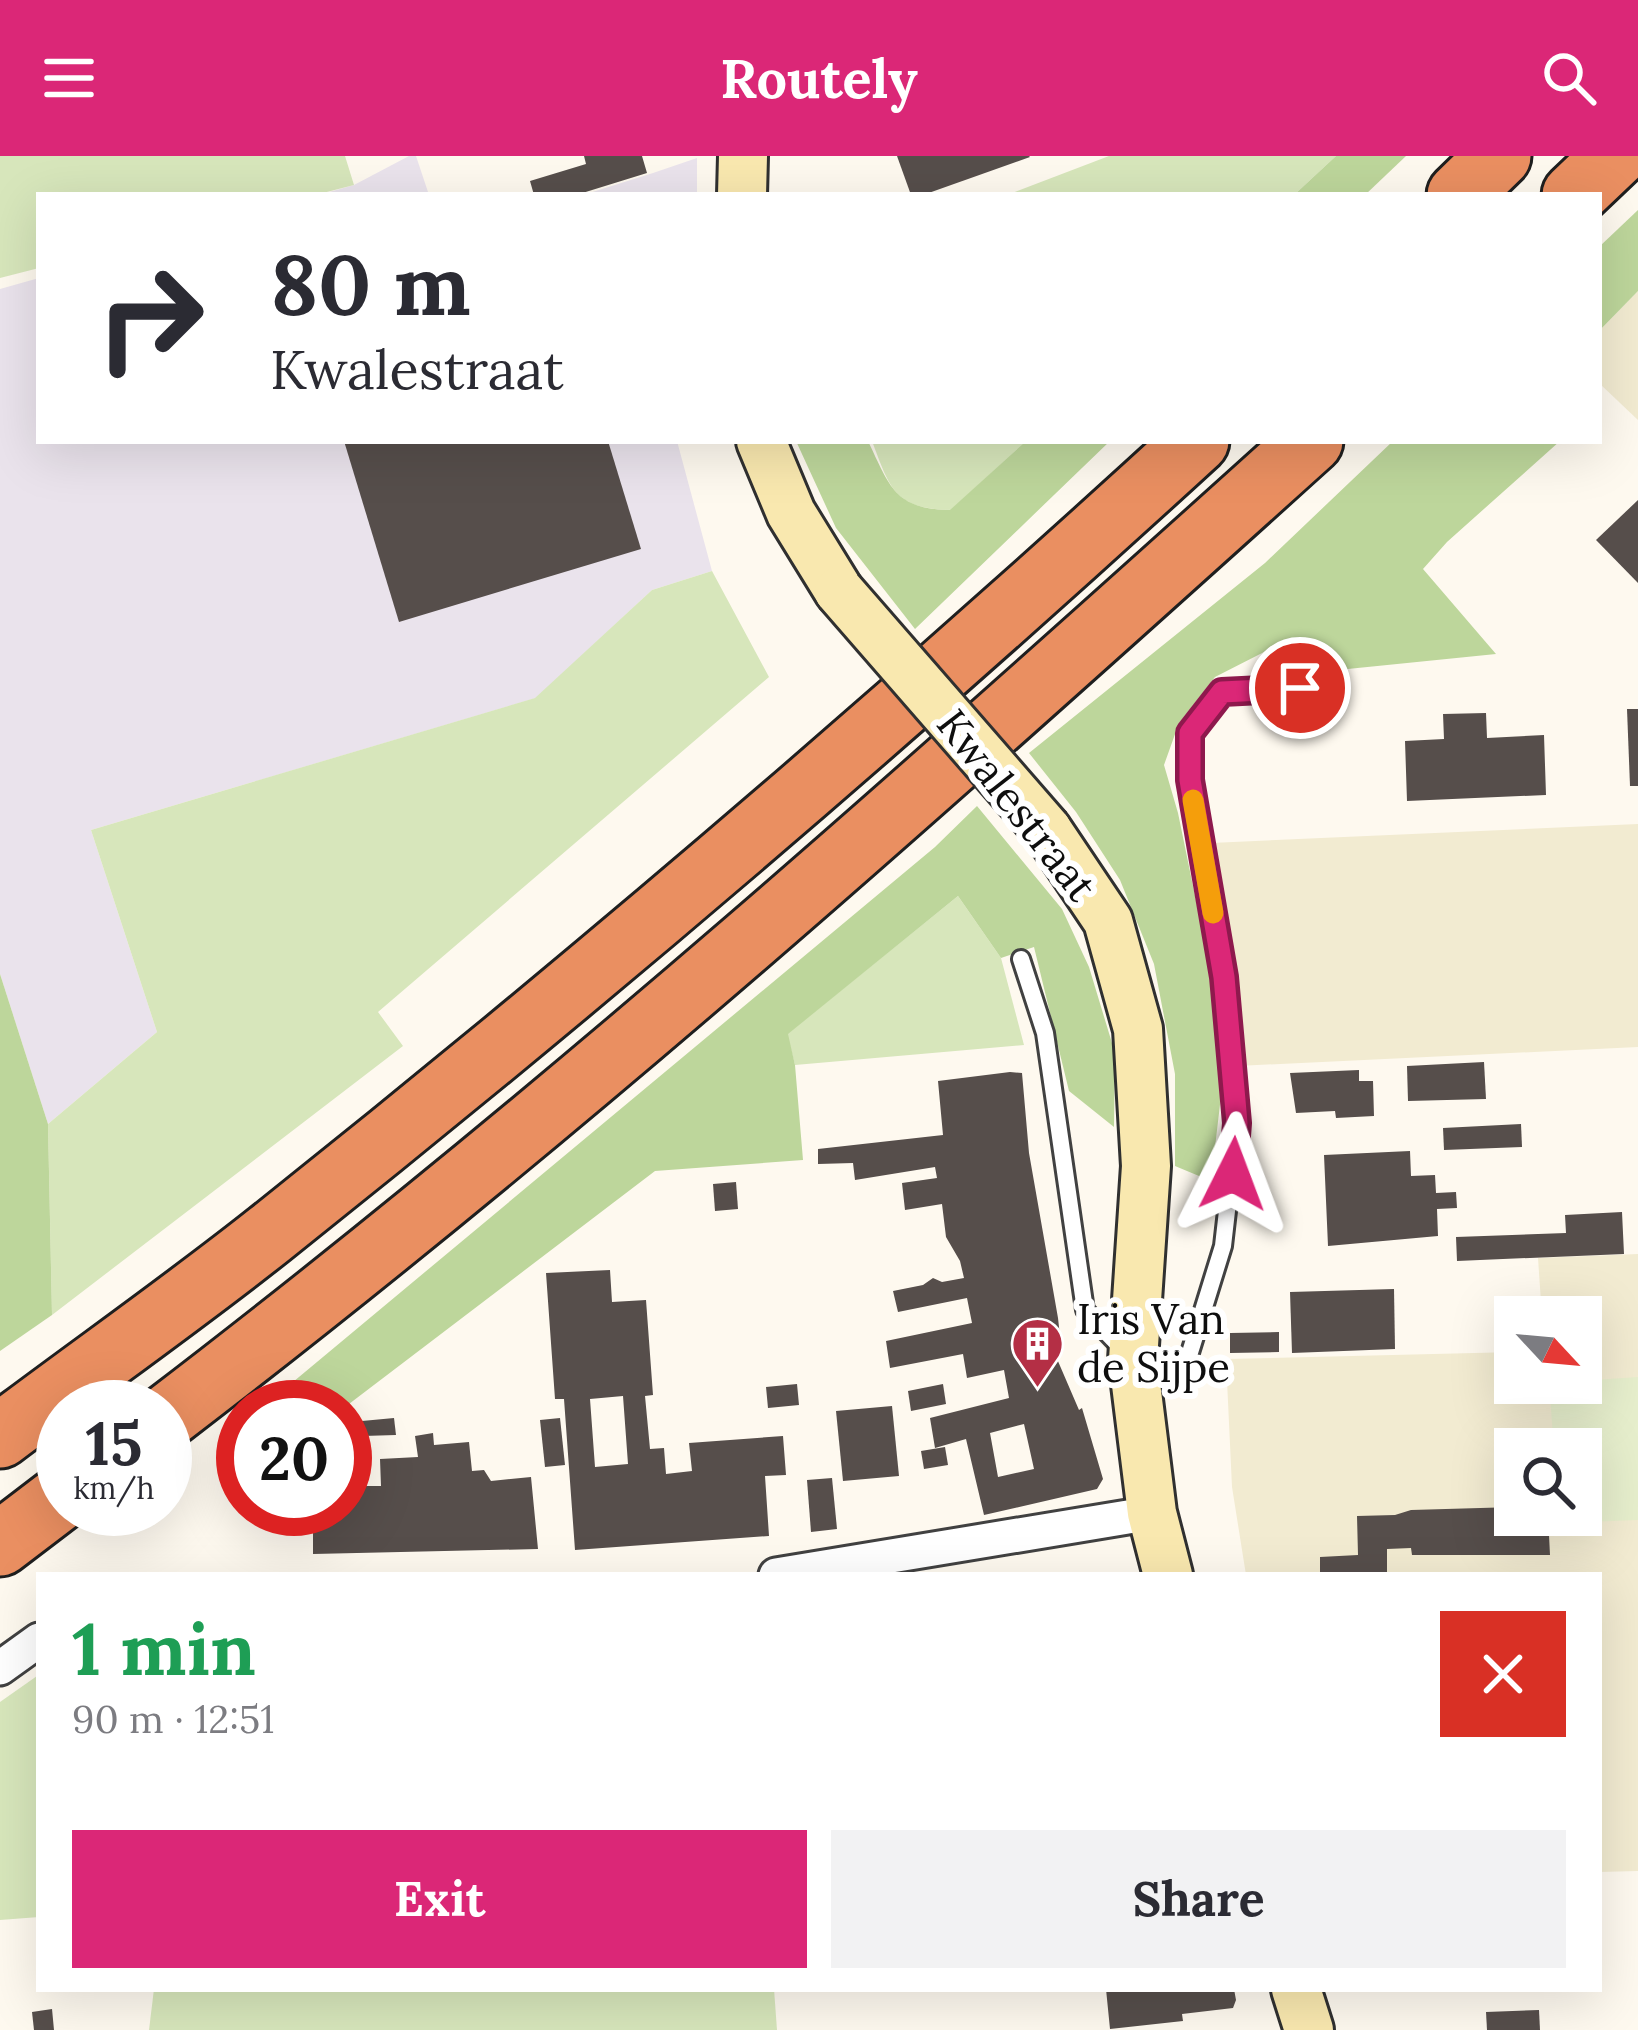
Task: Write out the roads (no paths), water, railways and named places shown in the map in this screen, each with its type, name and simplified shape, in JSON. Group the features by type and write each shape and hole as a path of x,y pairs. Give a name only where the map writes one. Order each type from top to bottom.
{"highway":[{"path":"1462,192 1499,156"},
{"path":"1577,192 1615,156"},
{"path":"0,1436 266,1237 648,927 1006,616 1194,444"},
{"path":"192,1397 327,1294 689,991 1048,679 1308,444"},
{"path":"0,1544 36,1517"}],"street":[{"path":"742,192 743,156"},
{"name":"Kwalestraat","path":"761,444 791,513 839,591 1047,830 1108,921 1138,1029 1147,1166 1133,1360 1152,1514 1167,1572"},
{"path":"794,1572 1152,1514"},
{"path":"0,1668 36,1642"},
{"path":"1297,1992 1309,2030"}],"lane":[{"path":"1021,958 1045,1033 1085,1310 1133,1360 1188,1359 1223,1246 1237,1123 1224,977 1190,780 1190,733 1222,692 1300,688"}],"place":[{"name":"Iris Van de Sijpe","path":"1038,1389"}]}
